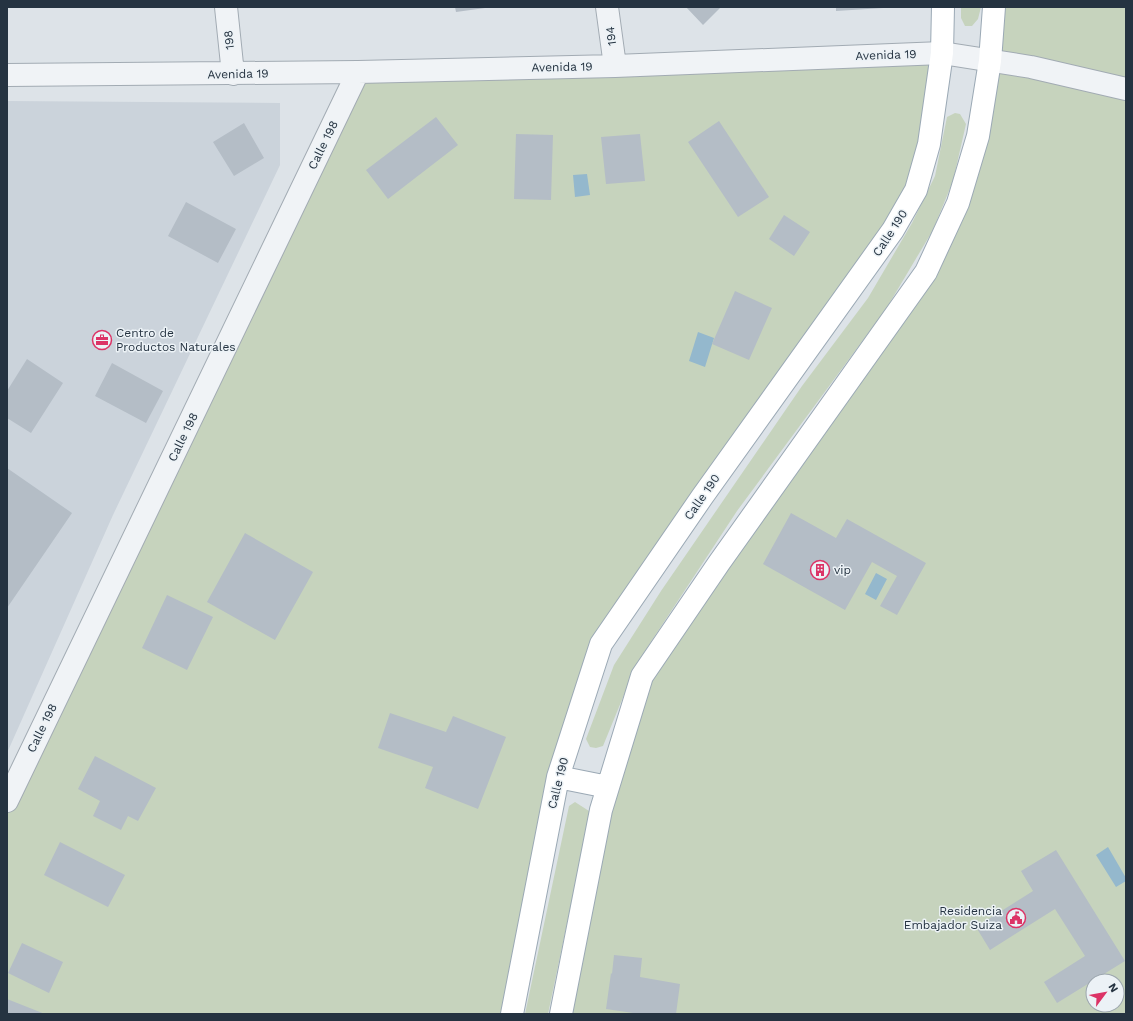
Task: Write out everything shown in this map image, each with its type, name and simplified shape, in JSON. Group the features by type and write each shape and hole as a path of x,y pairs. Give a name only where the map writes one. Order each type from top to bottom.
{"main road":[{"name":"Calle 190","path":"512,1014 558,777 601,644 702,497 893,230 916,190 929,144 942,53 943,7"},
{"path":"561,1014 601,810 642,676 719,563 926,272 960,195 978,136 990,61 994,7"},
{"path":"558,777 608,787"}],"street":[{"name":"198","path":"226,7 233,74"},
{"name":"194","path":"608,7 615,66"},
{"name":"Avenida 19","path":"7,75 233,74 615,66 942,53 1031,67 1122,87"},
{"name":"Calle 198","path":"7,801 358,72"}],"shaded area":[{"name":"Centro de Productos Naturales","path":"7,101 280,103 280,165 113,515 7,753"}],"green space":[{"path":"961,7 981,7 978,19 972,26 965,26 961,18"},
{"path":"994,7 1126,7 1126,1014 561,1014 642,676 926,272 958,203"},
{"path":"942,53 916,190 601,644 510,1014 7,1014 7,801 358,72"},
{"path":"955,113 960,114 966,124 953,181 933,230 886,309 737,511 637,663 603,746 596,748 590,747 586,739 614,665 661,591 802,386 868,298 912,223 935,176 947,117"},
{"path":"575,802 589,811 588,823 548,1014 525,1014 569,806"}],"water":[{"path":"587,174 590,195 575,197 573,175"},
{"path":"698,332 714,338 705,367 689,361"},
{"path":"876,573 887,579 876,600 865,594"},
{"path":"1108,847 1126,878 1126,881 1116,887 1096,855"}],"building":[{"path":"455,7 485,7 485,8 456,12"},
{"path":"686,7 721,7 703,25"},
{"path":"836,7 883,7 883,8 836,11"},
{"path":"436,117 458,145 388,199 366,170"},
{"path":"719,121 769,197 738,217 688,142"},
{"path":"244,123 264,158 234,176 213,142"},
{"path":"516,134 553,135 551,200 514,199"},
{"path":"640,134 645,181 606,184 601,137"},
{"path":"186,202 236,229 218,263 168,236"},
{"path":"784,215 810,232 794,256 769,239"},
{"path":"735,291 772,308 749,360 712,344"},
{"path":"27,359 63,383 31,433 7,418 7,391"},
{"path":"112,363 163,391 146,423 95,396"},
{"path":"7,468 72,513 7,608"},
{"name":"vip","path":"791,513 836,538 847,519 926,563 897,615 880,606 897,576 872,562 845,610 763,564"},
{"path":"245,533 313,572 275,640 207,602"},
{"path":"167,595 213,617 187,670 142,648"},
{"path":"390,713 446,732 453,716 506,737 478,809 425,788 433,767 378,748"},
{"path":"95,756 156,788 138,821 128,816 121,830 93,816 100,801 78,789"},
{"path":"60,842 125,875 108,907 44,875"},
{"name":"Residencia Embajador Suiza","path":"1056,850 1125,961 1106,973 1085,973 1085,986 1057,1003 1044,982 1085,956 1055,909 990,950 976,927 1033,891 1021,871"},
{"path":"22,943 63,962 49,993 8,973"},
{"path":"614,955 642,958 640,977 680,984 676,1014 640,1014 606,1009"},
{"path":"7,999 45,1014 7,1014"}],"place":[{"name":"Centro de Productos Naturales","path":"102,340"},
{"name":"vip","path":"820,570"},
{"name":"Residencia Embajador Suiza","path":"1016,918"}]}
